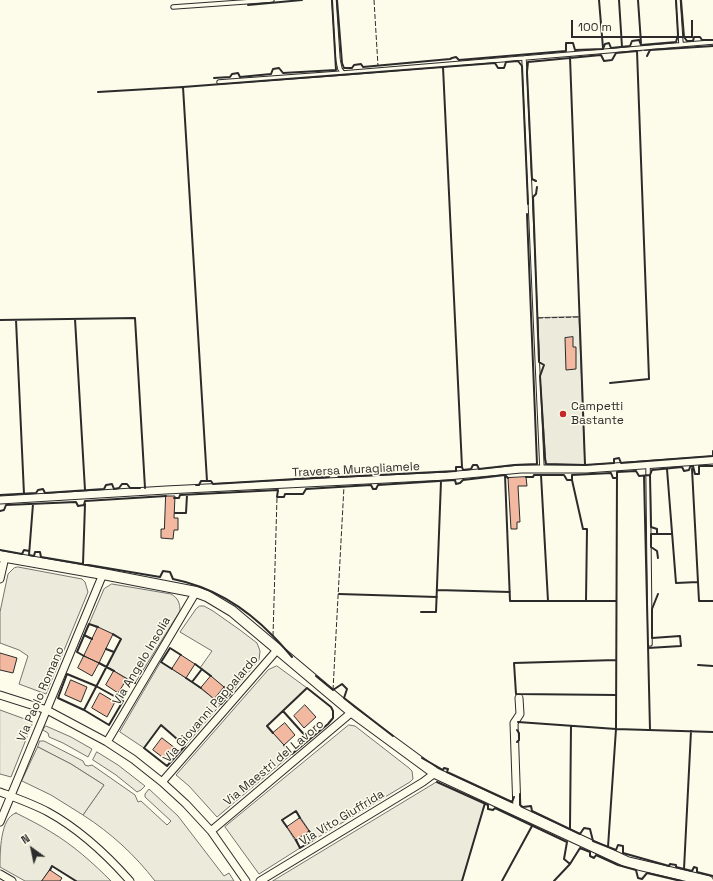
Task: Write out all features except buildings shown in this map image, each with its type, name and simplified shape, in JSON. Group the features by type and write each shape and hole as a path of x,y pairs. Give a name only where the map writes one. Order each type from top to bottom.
{"main road":[{"path":"2,556 196,592 207,596 232,611 352,712 435,773 627,862 708,881"}],"street":[{"name":"Traversa Muragliamele","path":"0,500 447,476 521,468 586,469 713,460"},
{"path":"0,579 2,556"},
{"name":"Via Paolo Romano","path":"0,822 103,574"},
{"name":"Via Angelo Insolia","path":"107,742 196,592"},
{"name":"Via Giovanni Pappalardo","path":"162,782 277,650"},
{"path":"0,695 47,710 107,742 133,759 162,782 186,804 211,831 246,881"},
{"path":"517,811 514,724 520,714 519,698"},
{"name":"Via Maestri del Lavoro","path":"211,831 352,712"},
{"name":"Via Vito Giuffrida","path":"260,881 423,782 435,773"},
{"path":"0,792 48,812 84,837 130,881"},
{"path":"0,874 12,881"}],"lane":[{"path":"173,7 272,0"},
{"path":"334,0 338,60 340,69 343,73"},
{"path":"678,0 681,44"},
{"path":"219,82 713,42"},
{"path":"524,58 542,469"},
{"path":"648,465 650,644"}],"shaded area":[{"name":"Campetti Bastante","path":"579,317 585,465 546,464 540,376 544,365 539,362 538,318"},
{"path":"18,567 82,579 85,582 88,592 46,694 19,684 28,656 19,650 0,643 0,612 8,574 14,568"},
{"path":"112,584 171,594 177,599 180,606 180,611 135,683 107,667 121,639 89,624 104,589"},
{"path":"200,606 204,606 213,611 240,630 257,643 260,651 259,660 231,693 200,668 212,651 180,632 196,609"},
{"path":"161,662 192,682 221,704 185,746 161,725 144,748 120,732"},
{"path":"277,666 307,688 267,726 292,754 217,817 189,786 176,775 268,670"},
{"path":"0,710 33,722 11,777 0,774"},
{"path":"349,725 355,726 409,768 412,771 413,779 315,839 296,811 282,820 300,848 259,874 225,827"},
{"path":"46,726 71,737 92,749 88,757 49,737 48,733 43,730"},
{"path":"40,741 44,741 83,761 85,765 92,765 135,795 138,802 141,801 167,825 171,821 145,797 145,794 149,789 178,816 224,876 229,873 234,881 155,881 122,845 83,815 104,785 71,764 38,747"},
{"path":"38,747 71,764 104,785 83,815 51,795 22,781"},
{"path":"97,752 118,765 145,786 137,792 116,775 93,760"},
{"path":"437,782 485,803 462,881 273,881"},
{"path":"16,813 43,827 75,848 111,881 76,881 52,866 42,881 25,881 0,867 1,845 4,828 11,816"}],"fence":[{"path":"374,0 378,66"},
{"path":"637,51 650,50"},
{"path":"538,318 579,317"},
{"path":"333,690 344,486"},
{"path":"273,636 277,497"}],"wall":[{"path":"248,5 302,0"},
{"path":"214,78 230,77 232,74 238,73 240,77 271,74 273,69 279,68 283,73 336,70 332,0"},
{"path":"337,0 342,63 344,68 352,68 354,65 361,64 363,67 450,59 456,57 459,60 566,51 566,43 573,43 575,50 603,49 605,44 609,43 611,48 630,46 632,41 639,40 641,45 676,42 678,35 676,0"},
{"path":"599,0 603,48"},
{"path":"619,0 622,47"},
{"path":"638,0 641,43"},
{"path":"681,0 684,37 687,41 693,41 694,37 700,37 702,40 713,40"},
{"path":"647,56 650,50 713,46"},
{"path":"536,181 532,179 527,72 528,62 601,55 604,61 612,60 616,53 637,51 649,379 610,383"},
{"path":"537,187 536,194 533,197 539,362 544,365 540,376 545,459 546,464 585,465 570,57"},
{"path":"98,92 183,87 495,63 498,68 504,68 506,62 518,61 522,66 528,204"},
{"path":"443,67 462,467"},
{"path":"183,87 207,481"},
{"path":"196,485 199,485 201,481 211,481 213,484 329,477 330,474 337,473 339,477 456,471 456,467 462,467 463,470 471,469 473,465 477,465 479,469 537,464 527,214"},
{"path":"0,320 135,318 145,488"},
{"path":"75,319 85,490"},
{"path":"16,320 24,494"},
{"path":"585,465 614,463 614,459 619,458 621,463 713,456 713,451"},
{"path":"608,847 616,729 617,472 636,471 639,476 650,475 652,470 682,467 684,471 689,470 690,467 693,466 695,474 699,474 699,466 713,466"},
{"path":"667,469 676,583 698,582"},
{"path":"692,469 699,601 713,601"},
{"path":"526,477 533,477 534,475 564,475 567,480 572,480 572,475 611,473 613,478 617,478"},
{"path":"505,475 510,601 616,601"},
{"path":"174,498 179,498 180,495 278,490 277,497 284,497 285,494 303,494 306,489 371,485 373,489 376,489 378,485 455,480 456,484 463,480 505,475 508,478"},
{"path":"541,475 548,601"},
{"path":"650,475 651,527 657,529 657,534"},
{"path":"644,476 650,730"},
{"path":"572,480 583,529 587,529 586,601"},
{"path":"421,612 436,612 441,481"},
{"path":"0,495 36,493 38,490 43,489 45,493 104,489 106,485 112,484 114,489 119,488 122,484 127,484 130,488 140,488"},
{"path":"175,513 186,513 187,495"},
{"path":"0,511 4,510 6,505 76,502 78,506 84,505 85,501 166,496"},
{"path":"33,504 29,555 34,556 35,552 40,552 41,557 160,577 163,571 170,572 173,579 202,587 240,607 278,641 292,657"},
{"path":"83,564 85,504"},
{"path":"658,558 657,551 651,547 651,534 672,534"},
{"path":"0,550 22,554 24,550 29,551"},
{"path":"437,590 510,592"},
{"path":"339,594 437,597"},
{"path":"648,648 681,646 680,636 652,638 652,609 658,594"},
{"path":"84,656 77,652 89,624 98,627"},
{"path":"84,710 121,639 113,634"},
{"path":"84,635 92,639"},
{"path":"172,669 161,662 170,648 181,655"},
{"path":"106,649 114,652"},
{"path":"616,660 514,663 516,694 616,695"},
{"path":"99,663 114,671"},
{"path":"195,664 211,676"},
{"path":"698,665 713,666"},
{"path":"192,682 202,669"},
{"path":"67,674 96,686 123,701 109,725 84,710 58,698 67,674"},
{"path":"316,676 333,690 342,684 347,689 344,698 393,736"},
{"path":"186,678 201,688"},
{"path":"127,679 135,683"},
{"path":"214,699 221,704 231,693 224,687"},
{"path":"273,733 267,726 307,688 331,707 333,711 333,718 328,724 292,754 284,745"},
{"path":"283,711 309,740"},
{"path":"518,722 616,729 713,732"},
{"path":"161,725 185,746 167,766 144,748 161,725"},
{"path":"570,828 571,726"},
{"path":"517,730 519,733 519,740 517,742"},
{"path":"684,869 691,731"},
{"path":"422,758 443,770 444,768 448,769 447,772 512,802 514,797"},
{"path":"437,782 488,805 488,809 493,810 495,808 567,842 564,859 570,864 580,848 590,852 590,856 594,858 596,855 618,865 636,870 638,878 642,879 647,873 681,881"},
{"path":"520,794 520,805 523,807 531,806 532,811 580,834 584,828 590,829 593,841 616,850 618,845 623,846 623,853 669,866 670,864 676,865 676,867 692,871 694,867 697,868 697,872 713,876"},
{"path":"462,881 485,803"},
{"path":"287,827 282,820 296,811 300,818"},
{"path":"502,881 532,826"},
{"path":"296,840 300,848 315,839 309,831"},
{"path":"554,881 570,864"},
{"path":"50,870 52,866 76,881"}],"place":[{"name":"Campetti Bastante","path":"563,414"}]}
